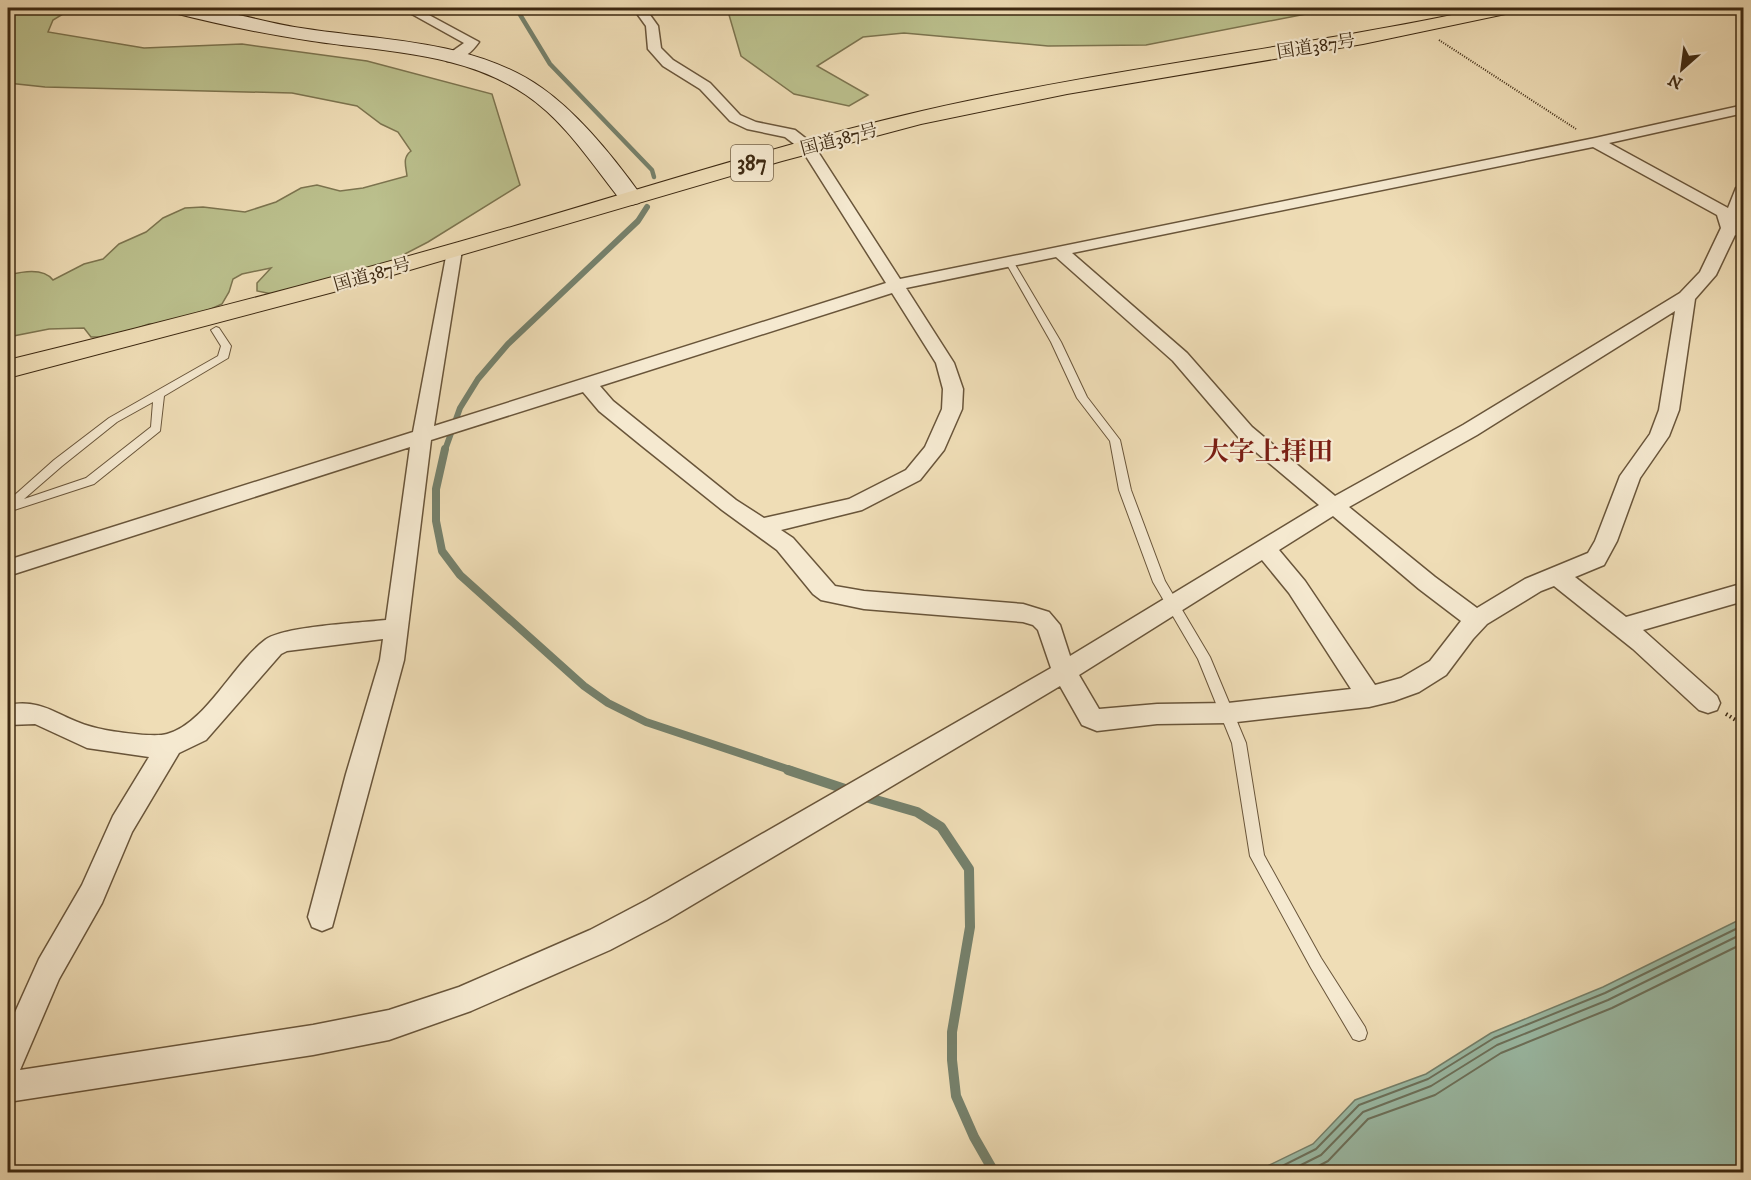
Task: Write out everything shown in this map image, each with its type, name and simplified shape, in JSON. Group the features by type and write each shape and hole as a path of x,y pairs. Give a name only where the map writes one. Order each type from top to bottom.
{"highway":[{"name":"国道387号","path":"8,369 236,313 808,147 923,117 1005,99 1420,28 1509,8"}],"street":[{"path":"176,8 274,29 413,49 452,57 506,76 541,98 571,127 631,198"},
{"path":"407,8 472,42 452,57"},
{"path":"639,8 652,26 655,49 668,63 705,86 735,118 752,126 790,133 808,147 945,363 951,377 952,409 934,450 914,475 855,505 761,527"},
{"path":"8,568 896,285 1743,110"},
{"path":"1595,142 1719,208 1736,230"},
{"path":"8,1087 351,1034 416,1017 461,1001 600,940 657,910 1064,672 1332,507 1470,430 1686,297 1708,275 1736,230 1743,188"},
{"path":"322,917 359,774 390,671 422,436 454,250"},
{"path":"1059,251 1165,343 1245,432 1426,584 1478,620"},
{"path":"587,384 606,406 623,420 729,505 785,544 821,588 837,597 1023,613 1041,618 1048,624 1064,672 1087,714 1097,720 1157,714 1228,713 1369,697 1410,685 1438,668 1465,632 1478,620 1524,590 1596,558 1602,550 1630,476 1659,436 1669,410 1686,297"},
{"path":"1265,548 1302,595 1369,697"},
{"path":"1558,576 1623,627 1708,703"},
{"path":"1623,627 1743,592"},
{"path":"8,715 37,714 87,737 154,747 170,745 196,732 273,647 282,642 397,628"},
{"path":"8,1062 49,969 92,894 122,825 170,745"}],"lane":[{"path":"1009,261 1056,342 1082,398 1115,440 1131,508 1159,582 1204,657 1228,713 1243,759 1257,856 1316,963 1359,1033"},
{"path":"8,507 88,439 135,406 223,358 226,346 216,330"},
{"path":"8,507 90,481 156,428 159,422 159,393"}],"path":[{"path":"1420,28 1595,142"}],"shaded area":[{"path":"8,8 73,8 53,20 48,32 144,48 242,44 367,61 492,94 520,185 428,242 376,269 359,270 272,294 257,291 257,283 271,268 242,274 233,279 222,304 204,312 160,324 149,324 127,332 99,337 91,337 84,328 49,329 8,337 8,275 38,272 44,273 53,280 84,264 103,259 119,244 146,232 163,218 185,208 203,207 245,212 276,202 301,188 317,185 340,191 363,188 407,176 406,159 411,151 398,132 381,124 357,106 292,93 45,87 8,83"},
{"path":"727,8 1337,8 1146,45 1048,46 904,33 863,37 817,66 868,95 849,106 794,94 741,56"}],"water":[{"path":"1743,918 1743,1172 1255,1172 1313,1144 1355,1100 1426,1074 1491,1033 1603,987"}],"waterway":[{"path":"516,8 550,64 652,170 654,177"},
{"path":"445,450 460,408 478,379 508,344 638,221 647,207"},
{"path":"445,449 436,489 436,521 442,551 460,575 584,686 608,703 646,722 793,771"},
{"path":"788,770 851,791"},
{"path":"862,796 917,812 941,827 969,869 970,927 952,1032 952,1060 956,1096 974,1137 994,1172"}],"district":[{"name":"大字上拝田","path":"1268,451"}]}
